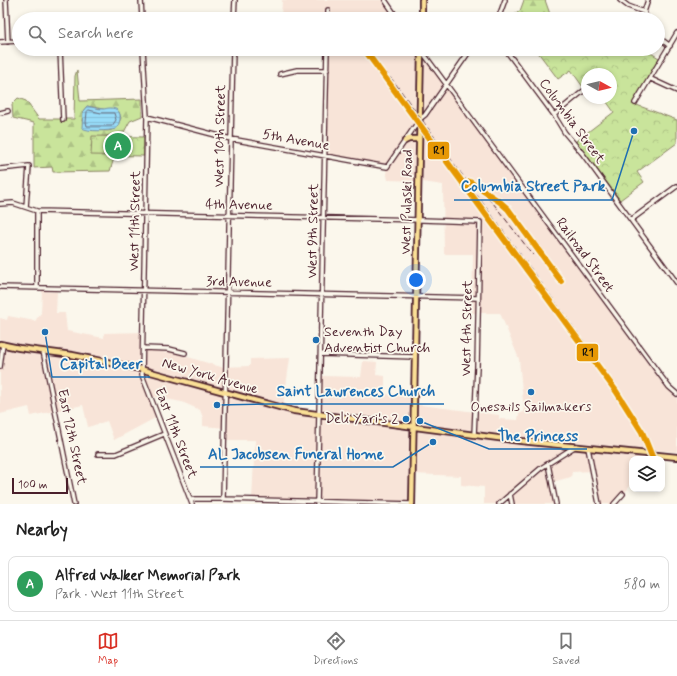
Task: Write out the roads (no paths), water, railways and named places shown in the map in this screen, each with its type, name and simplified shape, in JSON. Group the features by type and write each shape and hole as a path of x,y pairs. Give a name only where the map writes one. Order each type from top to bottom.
{"main road":[{"path":"422,0 422,12"},
{"name":"West Pulaski Road","path":"412,504 421,56"},
{"path":"405,141 419,138"},
{"name":"New York Avenue","path":"1,344 72,355 142,369 294,412 319,414 413,428 677,457"}],"street":[{"path":"6,0 8,42"},
{"path":"141,0 142,12"},
{"path":"234,12 235,0"},
{"path":"384,0 393,12"},
{"path":"501,12 505,0"},
{"path":"620,0 628,6 644,12 648,0"},
{"path":"665,55 677,32"},
{"path":"0,42 12,42"},
{"path":"665,43 670,46"},
{"path":"60,56 63,120"},
{"name":"West 11th Street","path":"142,369 144,348 147,117 143,56"},
{"name":"West 10th Street","path":"224,500 233,56"},
{"name":"West 9th Street","path":"317,503 327,56"},
{"name":"Railroad Street","path":"426,56 660,376 677,394"},
{"name":"5th Avenue","path":"147,117 232,139 387,167 419,120 425,115 466,56"},
{"name":"Columbia Street","path":"510,56 554,115 565,133 582,153 677,283"},
{"path":"635,103 664,56"},
{"path":"280,74 297,70 327,70"},
{"path":"651,79 677,91"},
{"path":"554,115 581,93"},
{"path":"0,113 8,111"},
{"path":"0,169 29,166 26,207"},
{"path":"631,220 677,186"},
{"name":"4th Avenue","path":"0,204 13,203 37,211 480,222"},
{"path":"37,211 37,288"},
{"name":"West 4th Street","path":"474,435 480,222"},
{"name":"3rd Avenue","path":"0,287 478,298"},
{"path":"0,367 1,344"},
{"path":"144,348 169,349 185,353"},
{"name":"East 12th Street","path":"43,351 74,504"},
{"path":"321,354 415,357"},
{"name":"East 11th Street","path":"142,369 143,378 191,502"},
{"path":"98,454 116,454 164,434"},
{"path":"499,504 548,464 576,446"},
{"path":"588,448 599,504"},
{"path":"548,464 556,504"},
{"path":"510,494 512,504"},
{"path":"614,504 623,494"},
{"path":"191,502 194,499 412,504"}],"water":[{"path":"87,106 118,110 120,119 116,129 98,131 82,128 83,111"}],"railway":[{"path":"373,56 395,83 584,341 603,370"},
{"path":"470,182 508,209 561,281"},
{"path":"487,198 493,203 533,255"}],"place":[{"name":"Columbia Street Park","path":"634,131"},
{"name":"Alfred Walker Memorial Park","path":"118,146"},
{"name":"Capital Beer","path":"45,332"},
{"name":"Seventh Day Adventist Church","path":"316,340"},
{"name":"Onesails Sailmakers","path":"531,392"},
{"name":"Saint Lawrences Church","path":"217,405"},
{"name":"Deli Yari's 2","path":"406,419"},
{"name":"The Princess","path":"420,421"},
{"name":"AL Jacobsen Funeral Home","path":"433,442"}]}
